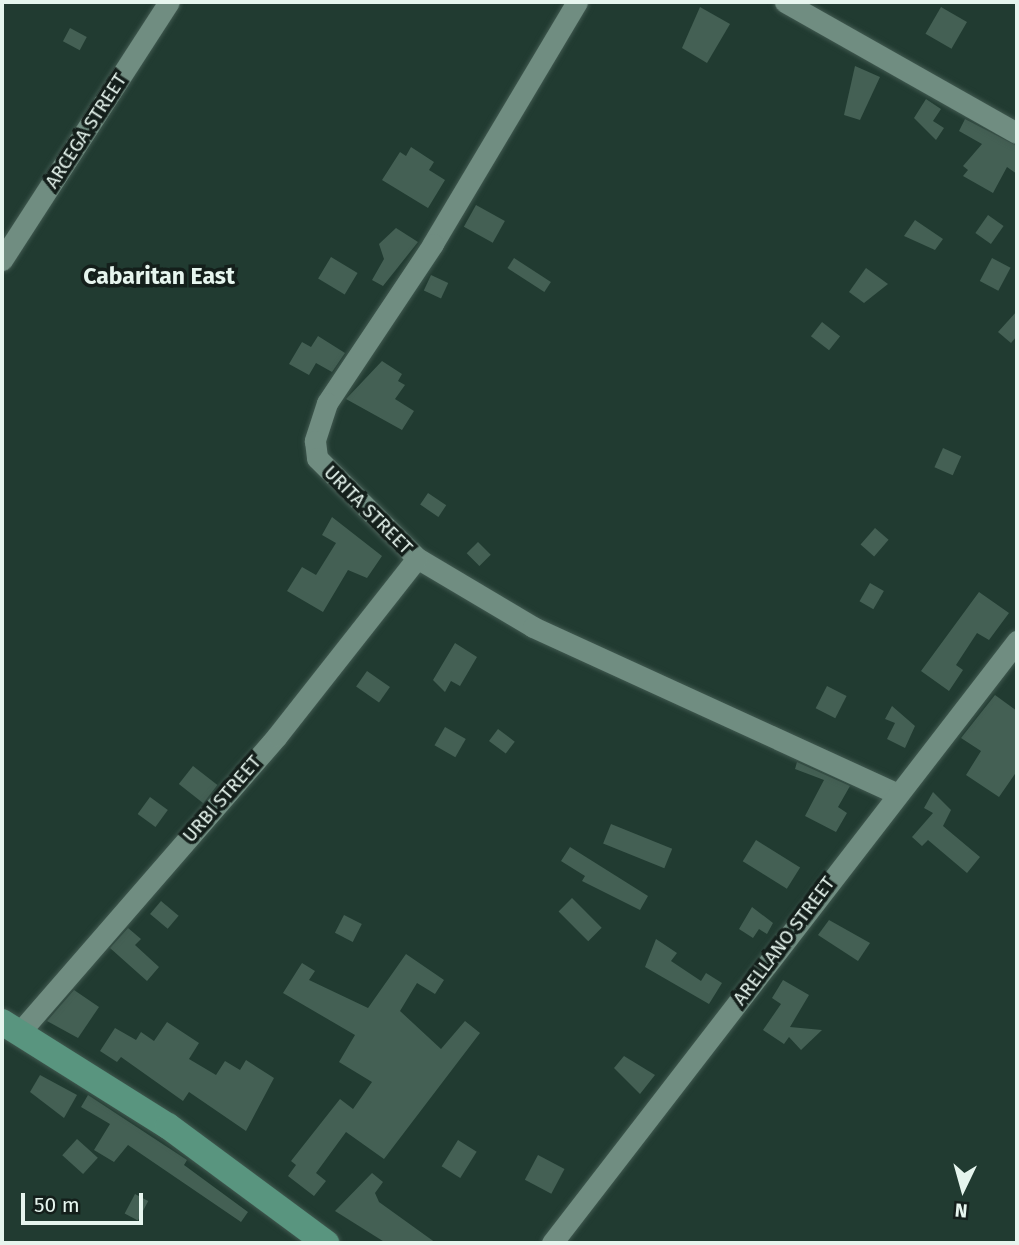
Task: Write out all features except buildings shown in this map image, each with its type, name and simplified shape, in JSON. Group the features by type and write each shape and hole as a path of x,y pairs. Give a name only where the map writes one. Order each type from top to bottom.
{"main road":[{"path":"11,1027 168,1126 326,1243"}],"street":[{"name":"ARCEGA STREET","path":"2,260 169,2"},
{"name":"URITA STREET","path":"577,2 319,421 315,441 327,474 417,558 533,627 896,793"},
{"path":"785,2 1017,133"},
{"name":"URBI STREET","path":"11,1027 277,736 417,558"},
{"name":"ARELLANO STREET","path":"552,1243 896,793 1017,641"}],"district":[{"name":"Cabaritan East","path":"159,276"}]}
